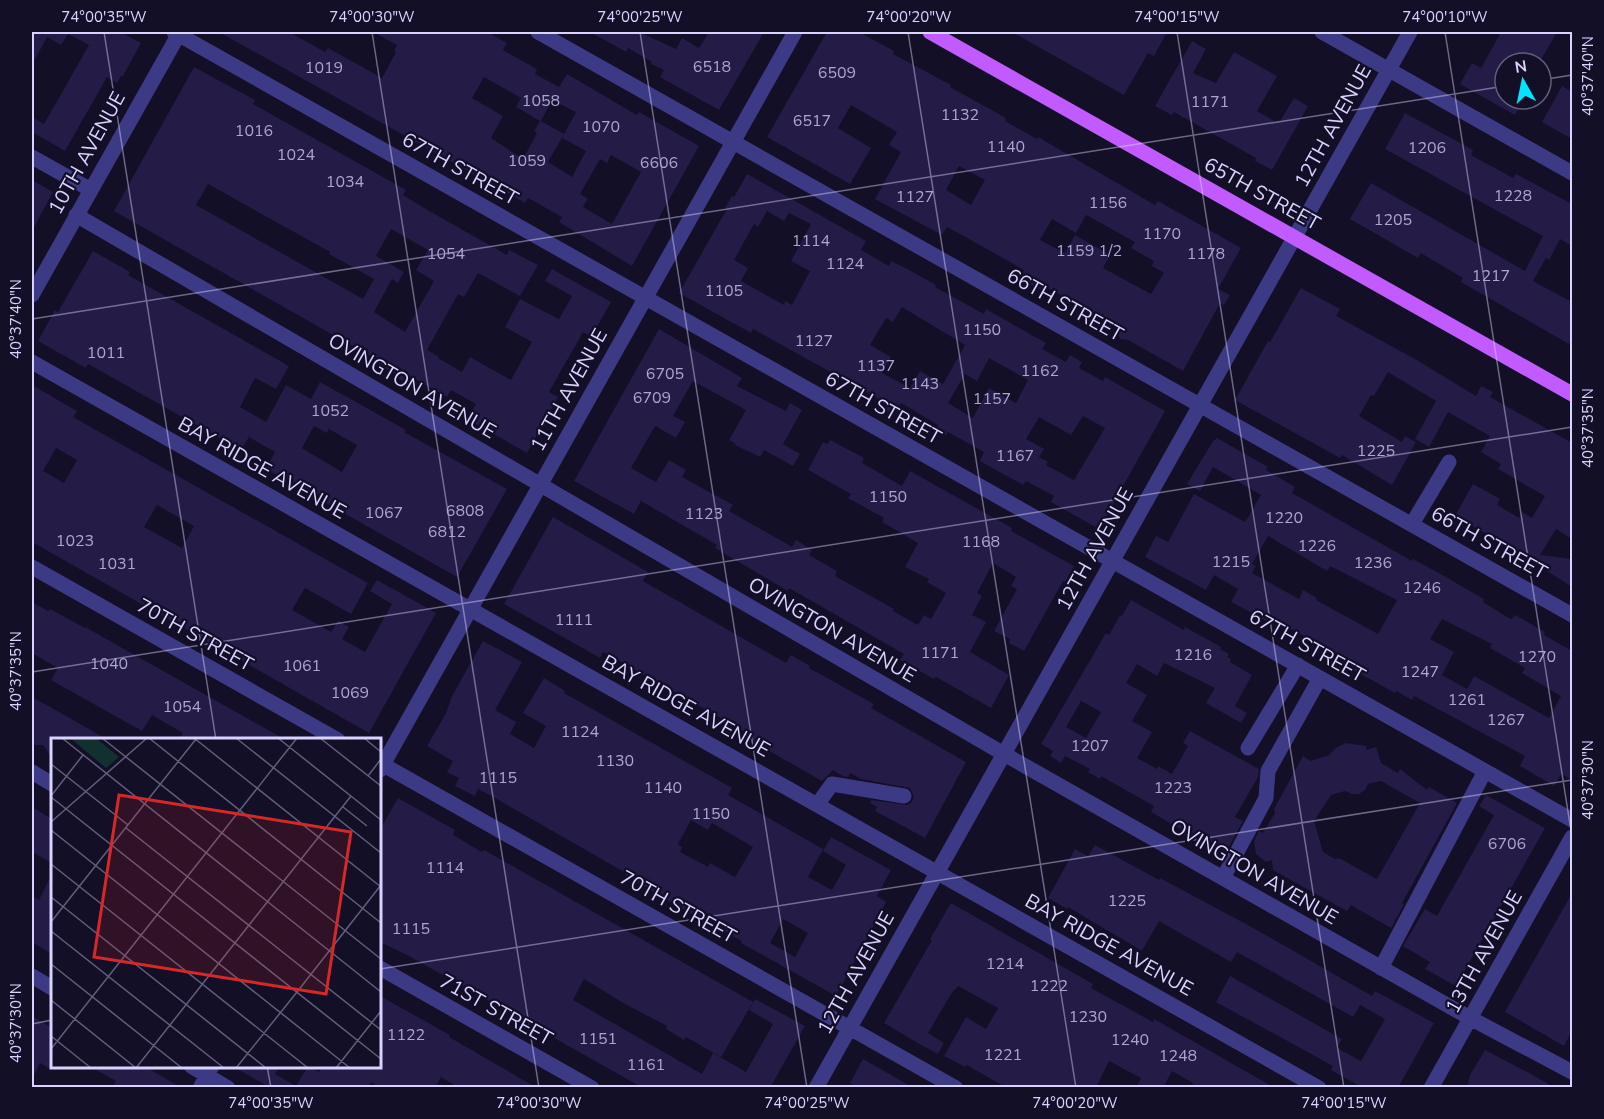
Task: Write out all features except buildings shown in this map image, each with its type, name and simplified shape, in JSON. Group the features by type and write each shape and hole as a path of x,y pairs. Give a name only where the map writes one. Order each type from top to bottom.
{"main road":[{"name":"65TH STREET","path":"930,32 1572,394"}],"street":[{"name":"10TH AVENUE","path":"32,295 177,32"},
{"name":"67TH STREET","path":"177,32 1572,820"},
{"name":"66TH STREET","path":"538,32 1572,615"},
{"name":"11TH AVENUE","path":"381,764 795,32"},
{"path":"1322,32 1572,173"},
{"name":"12TH AVENUE","path":"816,1088 1410,32"},
{"path":"32,157 91,190"},
{"name":"OVINGTON AVENUE","path":"76,215 1004,754 1470,1018 1572,1072"},
{"name":"BAY RIDGE AVENUE","path":"32,362 1319,1088"},
{"path":"1412,524 1449,462"},
{"name":"70TH STREET","path":"32,567 334,738"},
{"path":"1248,748 1298,665"},
{"path":"1223,879 1266,798 1268,771 1320,678"},
{"name":"70TH STREET","path":"381,767 956,1088"},
{"path":"1381,968 1485,771"},
{"path":"32,772 51,783"},
{"path":"818,805 832,784 904,796"},
{"name":"13TH AVENUE","path":"1431,1088 1572,837"},
{"name":"71ST STREET","path":"381,969 592,1088"},
{"path":"32,976 51,987"},
{"path":"206,1076 228,1088"}]}
